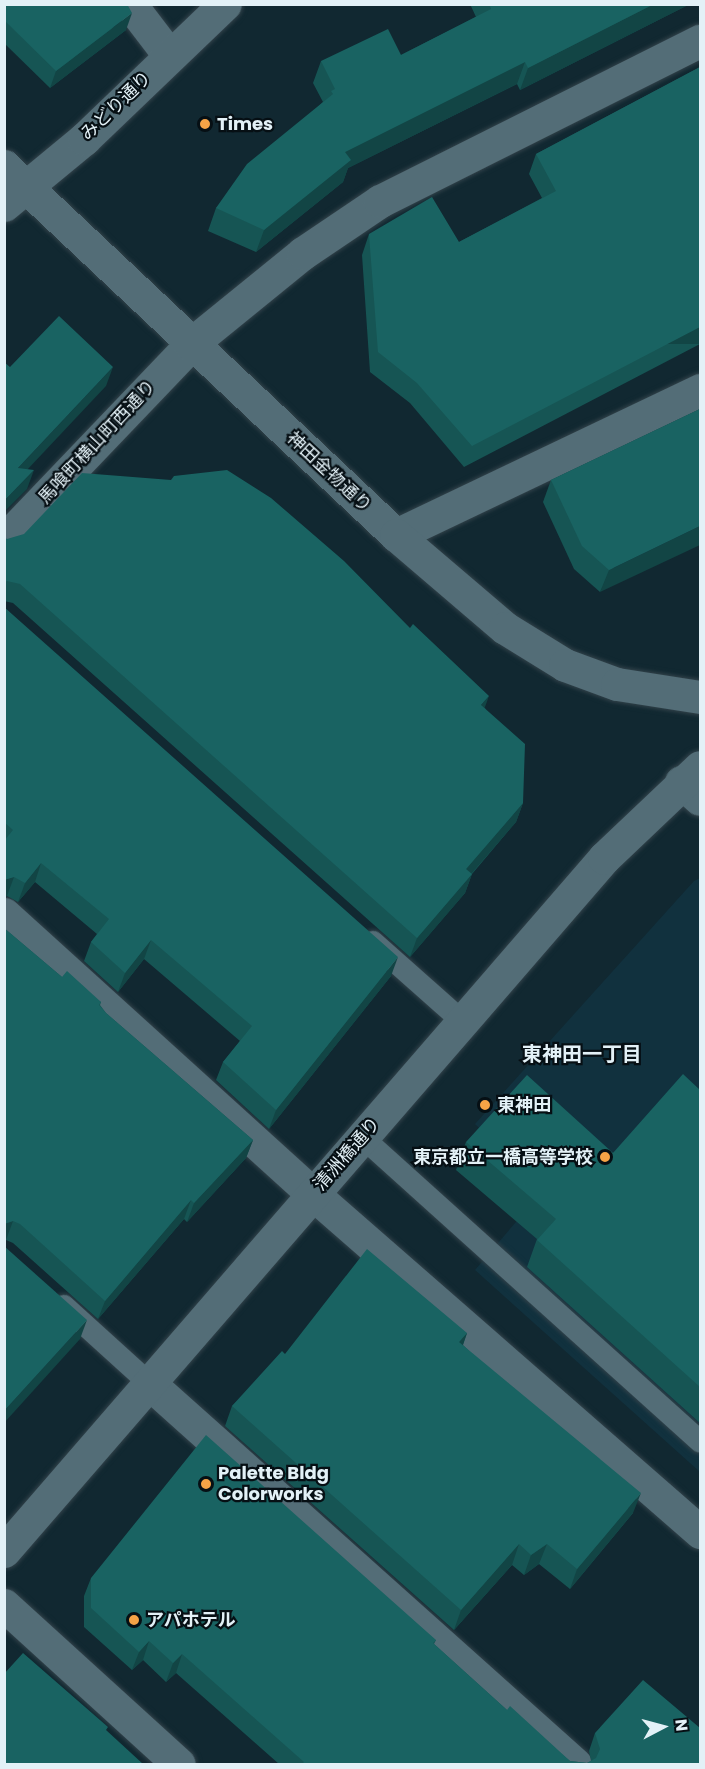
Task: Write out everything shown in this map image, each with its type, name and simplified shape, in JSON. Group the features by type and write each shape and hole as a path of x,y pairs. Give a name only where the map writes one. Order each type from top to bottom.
{"street":[{"path":"130,4 169,55"},
{"name":"みどり通り","path":"11,185 84,139 169,55 225,4"},
{"name":"馬喰町横山町西通り","path":"4,540 191,344 303,253 380,201 700,41"},
{"name":"神田金物通り","path":"11,185 191,344 396,535 505,627 566,665 617,684 700,696"},
{"path":"396,535 700,390"},
{"name":"清洲橋通り","path":"4,1551 604,858 694,783"},
{"path":"4,914 313,1194 700,1532"},
{"path":"149,1383 575,1764"},
{"path":"4,1605 179,1764"}],"lane":[{"path":"353,924 462,1021"},
{"path":"363,1137 700,1441"},
{"path":"48,1292 149,1383"}],"shaded area":[{"name":"東京都立一橋高等学校","path":"700,878 700,1472 475,1270 544,1189 475,1124 694,881"}],"building":[{"path":"4,4 127,4 132,13 56,71 4,20"},
{"path":"489,4 654,4 528,68 525,62 345,152 351,160 264,230 216,208 247,164 333,94 331,91 335,89 321,61 388,29 401,55 491,9"},
{"path":"700,67 700,327 472,446 417,383 378,352 369,234 432,197 459,242 556,191 536,154"},
{"path":"59,316 113,367 18,468 34,470 4,501 4,362 10,367"},
{"path":"700,409 700,526 609,570 582,546 551,480"},
{"path":"227,470 271,498 344,561 410,628 413,624 489,696 481,705 525,744 523,803 466,869 472,874 417,938 20,584 7,581 4,583 4,538 24,534 82,473 171,480 174,476"},
{"path":"4,607 398,957 276,1110 223,1062 252,1026 151,940 125,973 91,942 109,919 41,863 25,883 14,877 4,880 4,841 13,830 4,822"},
{"path":"4,928 62,977 67,971 101,1002 99,1005 106,1013 253,1140 194,1203 191,1200 105,1301 20,1224 13,1221 4,1224"},
{"path":"683,1074 700,1090 700,1387 537,1240 556,1219 466,1142 527,1075 613,1153"},
{"path":"4,1246 87,1320 4,1411"},
{"path":"367,1249 467,1333 459,1342 641,1493 577,1569 547,1544 531,1555 519,1544 461,1610 232,1406 282,1351 285,1354"},
{"path":"206,1435 436,1640 433,1643 507,1710 510,1706 570,1761 587,1763 596,1758 600,1749 595,1733 643,1680 700,1728 700,1764 302,1764 304,1762 182,1654 173,1663 149,1641 139,1652 91,1608 91,1578"},
{"path":"23,1653 108,1727 106,1730 143,1764 4,1764 4,1674"}],"place":[{"name":"Times","path":"205,124"},
{"name":"東神田","path":"485,1105"},
{"name":"東京都立一橋高等学校","path":"605,1157"},
{"name":"Palette Bldg Colorworks","path":"206,1484"},
{"name":"アパホテル","path":"134,1620"}],"district":[{"name":"東神田一丁目","path":"582,1054"}]}
